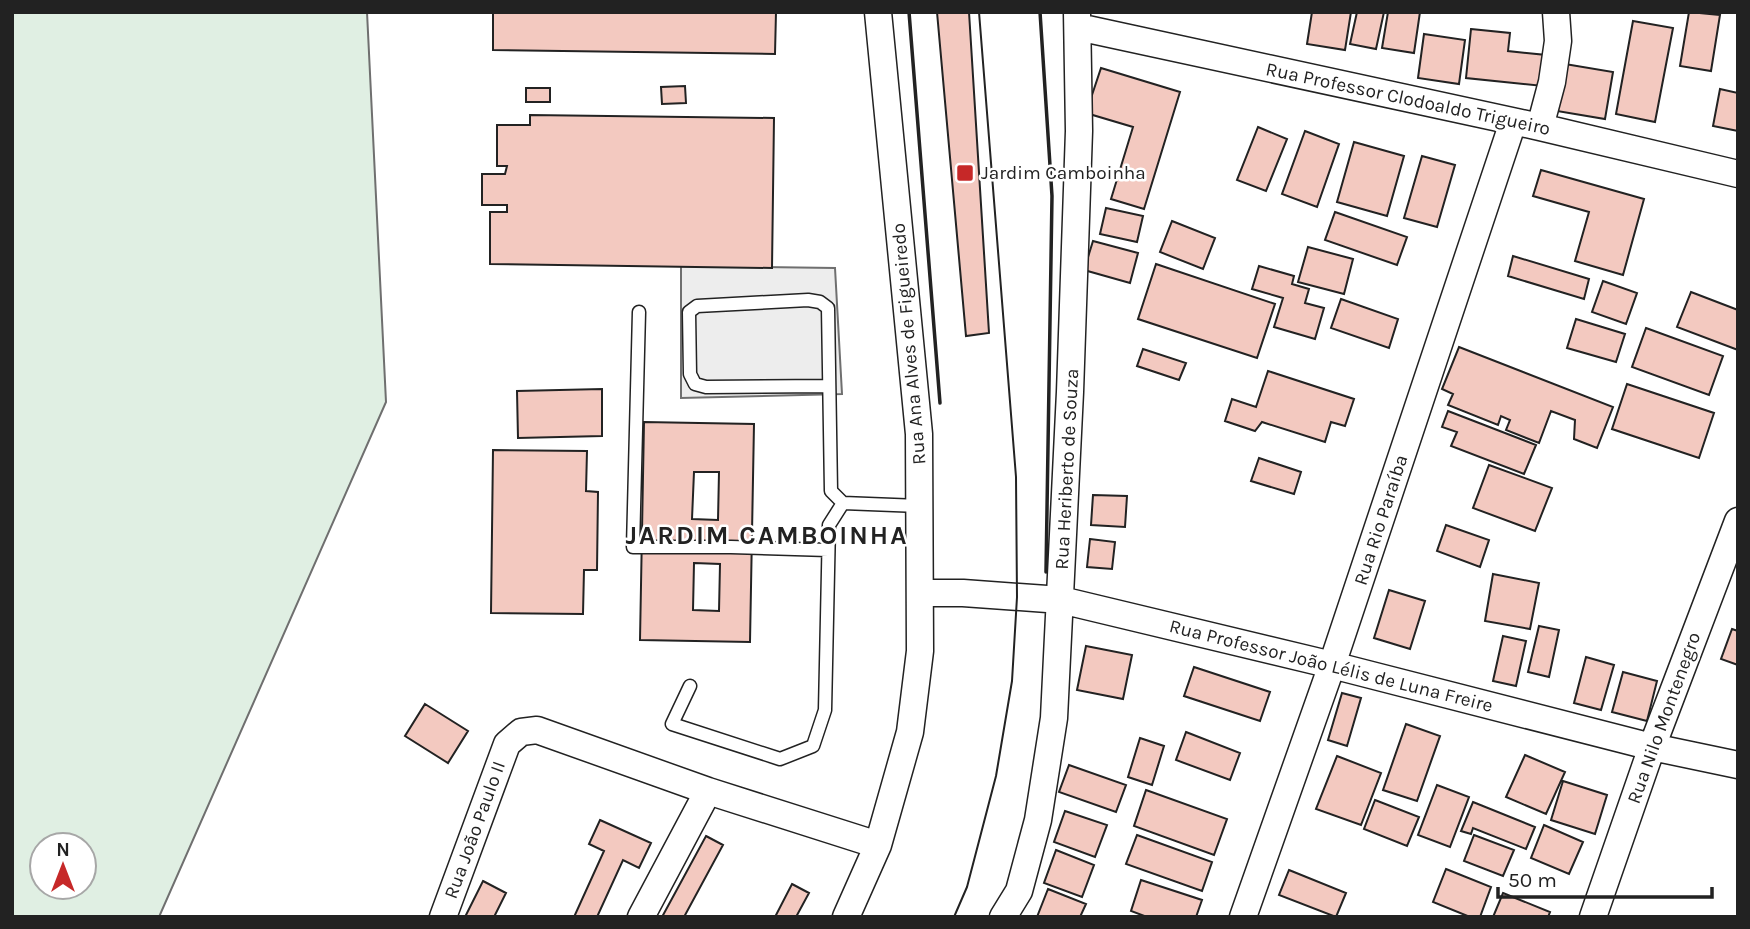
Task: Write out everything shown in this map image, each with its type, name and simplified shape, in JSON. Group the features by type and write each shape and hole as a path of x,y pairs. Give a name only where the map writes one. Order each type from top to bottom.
{"street":[{"name":"Rua Ana Alves de Figueiredo","path":"846,917 878,845 910,732 920,651 918,420 878,12"},
{"path":"1540,127 1559,41 1556,12"},
{"name":"Rua Professor Clodoaldo Trigueiro","path":"1077,20 1738,174"},
{"name":"Rua Heriberto de Souza","path":"1003,917 1018,891 1038,820 1054,718 1079,145 1077,20"},
{"name":"Rua Rio Paraíba","path":"1243,917 1332,665 1513,121"},
{"name":"Rua Nilo Montenegro","path":"1593,917 1652,747 1738,521"},
{"name":"Rua Professor João Lélis de Luna Freire","path":"921,593 963,593 1060,600 1332,665 1652,747 1738,765"},
{"name":"Rua João Paulo II","path":"443,917 507,744 522,732 537,730 708,791"},
{"path":"641,917 708,791 878,845"}],"lane":[{"path":"829,386 706,387 695,384 690,374 689,312 697,306 808,300 820,302 828,308 831,491 843,503 919,506"},
{"path":"639,312 633,547 828,550"},
{"path":"690,686 672,724 780,759 813,746 825,710 829,526 843,503"}],"green space":[{"path":"12,12 367,12 386,402 159,917 12,917"}],"shaded area":[{"path":"681,266 835,268 842,394 681,398"}],"building":[{"path":"493,12 776,12 775,54 493,50"},
{"name":"Jardim Camboinha","path":"937,12 969,12 989,333 966,336"},
{"path":"1312,12 1351,12 1345,50 1307,44"},
{"path":"1357,12 1384,12 1376,49 1350,44"},
{"path":"1388,12 1420,12 1414,53 1382,48"},
{"path":"1689,12 1720,15 1711,71 1680,66"},
{"path":"1633,21 1673,28 1655,122 1616,114"},
{"path":"1471,29 1510,33 1508,51 1546,55 1543,86 1466,78"},
{"path":"1424,34 1465,40 1459,84 1418,78"},
{"path":"1559,63 1613,72 1605,119 1551,110"},
{"path":"1101,68 1180,92 1144,209 1111,199 1133,127 1086,113"},
{"path":"685,86 686,103 662,104 661,87"},
{"path":"526,88 550,88 550,102 526,102"},
{"path":"1720,89 1738,93 1738,131 1713,126"},
{"path":"530,115 774,118 772,268 490,264 490,212 507,212 507,205 482,205 482,174 505,174 507,166 497,166 497,125 530,125"},
{"path":"1258,127 1287,139 1266,191 1237,180"},
{"path":"1305,131 1339,144 1317,207 1282,194"},
{"path":"1354,142 1404,156 1387,216 1337,202"},
{"path":"1422,156 1455,165 1437,227 1404,218"},
{"path":"1541,170 1644,199 1623,275 1575,261 1589,212 1533,196"},
{"path":"1106,208 1143,216 1137,242 1100,234"},
{"path":"1335,212 1407,237 1397,265 1325,240"},
{"path":"1172,221 1215,238 1203,269 1160,252"},
{"path":"1093,241 1138,253 1130,283 1084,270"},
{"path":"1308,247 1353,259 1344,294 1298,282"},
{"path":"1513,256 1589,279 1584,299 1508,276"},
{"path":"1156,264 1275,304 1257,358 1138,319"},
{"path":"1259,266 1294,276 1292,284 1309,289 1305,303 1324,308 1315,339 1274,327 1283,298 1252,289"},
{"path":"1603,281 1637,293 1626,324 1592,312"},
{"path":"1691,292 1738,310 1738,350 1677,327"},
{"path":"1341,299 1398,319 1389,348 1331,328"},
{"path":"1576,319 1625,334 1616,362 1567,348"},
{"path":"1646,328 1723,356 1709,395 1632,367"},
{"path":"1459,347 1613,407 1597,448 1574,439 1575,420 1551,411 1539,443 1506,430 1510,420 1501,416 1498,425 1448,405 1453,394 1442,389"},
{"path":"1143,349 1186,363 1179,380 1137,366"},
{"path":"1268,371 1354,399 1345,426 1331,422 1325,442 1262,422 1255,431 1225,421 1232,399 1256,407"},
{"path":"1627,384 1714,413 1699,458 1612,429"},
{"path":"602,389 602,436 518,438 517,391"},
{"path":"1448,411 1536,445 1524,474 1451,446 1457,432 1442,427"},
{"path":"644,422 754,424 750,642 640,640","holes":["694,472 719,472 718,520 692,519","694,563 720,564 719,611 693,610"]},
{"path":"493,450 587,451 586,491 598,492 597,570 584,570 583,614 491,613"},
{"path":"1259,458 1301,472 1294,494 1251,481"},
{"path":"1489,465 1552,488 1535,531 1473,508"},
{"path":"1093,495 1127,496 1125,527 1091,525"},
{"path":"1446,525 1489,540 1480,567 1437,551"},
{"path":"1090,539 1115,542 1112,569 1087,567"},
{"path":"1493,574 1539,583 1530,629 1485,621"},
{"path":"1389,590 1425,601 1410,649 1374,638"},
{"path":"1539,626 1559,630 1549,677 1528,672"},
{"path":"1732,629 1738,631 1738,665 1721,659"},
{"path":"1503,636 1526,641 1516,686 1493,681"},
{"path":"1086,646 1132,655 1123,699 1077,690"},
{"path":"1586,657 1614,665 1601,710 1574,703"},
{"path":"1194,667 1270,692 1260,721 1184,696"},
{"path":"1623,672 1657,681 1647,721 1612,712"},
{"path":"1342,693 1361,698 1347,746 1328,740"},
{"path":"425,704 468,731 448,763 405,736"},
{"path":"1406,724 1440,736 1417,801 1383,790"},
{"path":"1186,732 1240,753 1230,780 1176,760"},
{"path":"1140,738 1164,746 1152,785 1128,777"},
{"path":"1525,755 1565,772 1546,814 1506,797"},
{"path":"1337,756 1381,773 1361,825 1316,809"},
{"path":"1069,765 1126,785 1116,812 1059,792"},
{"path":"1563,781 1607,795 1595,834 1551,820"},
{"path":"1437,785 1469,797 1450,847 1418,835"},
{"path":"1146,790 1227,819 1214,855 1134,826"},
{"path":"1375,800 1419,817 1407,846 1364,829"},
{"path":"1473,802 1535,827 1526,849 1473,828 1471,834 1461,831"},
{"path":"1065,811 1107,825 1095,857 1054,842"},
{"path":"600,820 651,843 639,868 623,860 597,917 574,917 604,851 589,844"},
{"path":"1544,825 1583,842 1569,874 1531,858"},
{"path":"1137,835 1212,862 1202,891 1126,864"},
{"path":"1474,835 1514,850 1503,876 1464,861"},
{"path":"706,836 723,845 684,917 662,917"},
{"path":"1056,850 1094,865 1082,897 1044,883"},
{"path":"1446,869 1491,887 1480,917 1470,917 1433,902"},
{"path":"1289,870 1346,893 1336,917 1279,895"},
{"path":"1141,880 1202,900 1196,917 1147,917 1131,911"},
{"path":"483,881 506,893 494,917 465,917"},
{"path":"792,884 809,893 796,917 775,917"},
{"path":"1048,889 1086,904 1080,917 1037,917"},
{"path":"1503,893 1550,912 1548,917 1493,917"}],"tram line":[{"path":"954,917 967,887 996,776 1012,681 1017,597 1016,477 979,12"}],"wall":[{"path":"909,12 940,403"},
{"path":"1040,12 1052,196 1046,572"}],"place":[{"name":"Jardim Camboinha","path":"965,173"}],"district":[{"name":"JARDIM CAMBOINHA","path":"767,535"}]}
